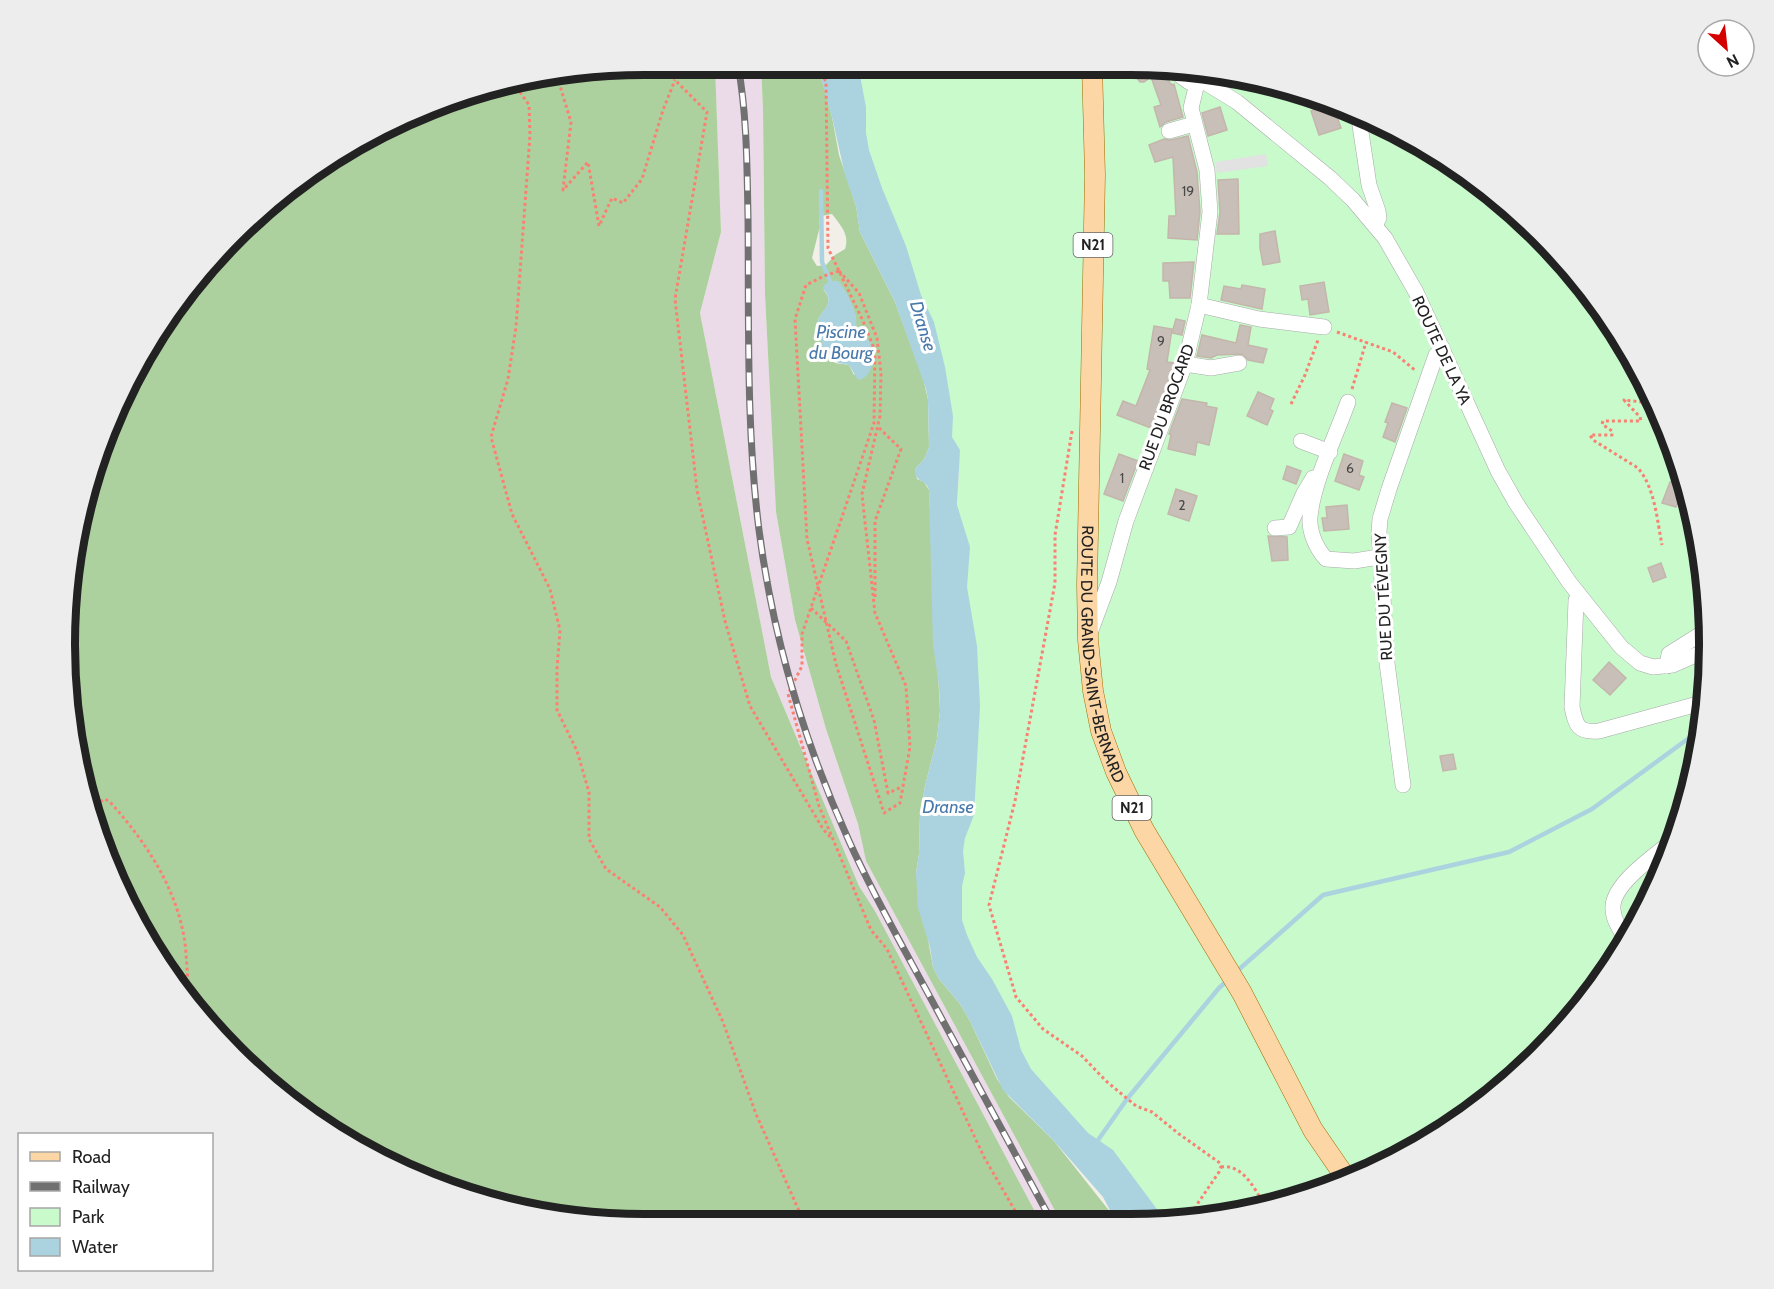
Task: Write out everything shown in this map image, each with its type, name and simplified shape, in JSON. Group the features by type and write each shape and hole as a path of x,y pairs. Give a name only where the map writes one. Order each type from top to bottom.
{"main road":[{"name":"ROUTE DU GRAND-SAINT-BERNARD","path":"1092,75 1095,175 1088,640 1096,710 1116,772 1144,830 1222,959 1313,1130 1342,1173"}],"street":[{"name":"RUE DU BROCARD","path":"1088,640 1109,582 1126,521 1185,364 1199,305 1210,212 1207,170 1191,108 1192,79"},
{"name":"ROUTE DE LA YA","path":"1203,80 1237,102 1305,157 1346,194 1374,225 1400,262 1507,487 1580,596 1621,647 1640,663 1653,667 1667,666"},
{"path":"1169,131 1194,124"},
{"path":"1360,124 1369,185 1379,218 1374,225"},
{"path":"1199,305 1259,319 1322,327"},
{"name":"RUE DU TÉVEGNY","path":"1403,785 1387,663 1379,532 1382,512 1436,355 1442,348"},
{"path":"1185,364 1211,368 1239,363"},
{"path":"1348,402 1320,478 1310,516 1313,537 1319,551 1326,559 1332,561 1354,561 1379,557"},
{"path":"1301,441 1330,452"},
{"path":"1275,528 1289,526 1313,478 1320,478"},
{"path":"1580,596 1576,600 1572,707 1575,722 1581,729 1599,731 1696,705"},
{"path":"1699,635 1669,654 1667,666 1683,662 1699,654"},
{"path":"1622,931 1612,908 1616,893 1660,851"}],"path":[{"path":"674,75 675,80 706,112 675,299 702,512 725,621 750,706 823,829 834,840"},
{"path":"821,75 826,81 828,248 863,321 875,351 876,425 862,494 875,613 906,686 910,747 900,803 884,813 836,664 807,539 795,319 806,285 839,272"},
{"path":"559,82 572,122 563,190 588,162 599,226 612,198 623,203 642,179 663,110 675,80"},
{"path":"518,89 530,105 530,135 516,327 508,379 491,437 512,514 550,589 560,630 557,710 576,751 589,792 589,839 606,869 660,907 682,935 723,1022 756,1114 800,1214"},
{"path":"839,272 859,293 877,338 881,373 880,416 802,634 802,666 789,694 819,806 871,930 887,949 984,1157 1017,1214"},
{"path":"1291,404 1305,375 1322,327 1393,352 1414,368 1426,386"},
{"path":"1348,402 1366,342"},
{"path":"1644,402 1624,400 1641,421 1603,421 1602,424 1612,431 1612,435 1590,435 1593,440 1630,462 1642,473 1649,488 1662,545"},
{"path":"1073,424 1055,535 1055,583 1015,801 989,905 1016,997 1042,1029 1082,1056 1136,1106 1158,1116 1179,1134 1218,1159 1221,1167"},
{"path":"875,613 875,521 902,449 876,425"},
{"path":"811,608 846,641 874,720 888,793 902,787"},
{"path":"98,805 105,799 110,802 148,848 166,882 177,910 185,942 189,985"},
{"path":"1195,1210 1221,1167 1237,1169 1245,1176 1260,1199"}],"shaded area":[{"path":"715,75 761,75 765,295 776,512 795,620 826,729 858,824 866,861 1057,1214 1036,1214 875,911 859,886 771,677 700,313 721,232"},
{"path":"1266,154 1268,166 1217,173 1215,162"}],"green space":[{"path":"715,75 721,232 700,313 771,677 859,886 875,911 1036,1214 607,1213 533,1203 497,1195 427,1171 360,1138 328,1118 269,1073 216,1020 171,961 151,929 118,862 105,828 94,792 80,719 76,682 76,607 86,533 94,497 118,427 134,393 151,360 193,298 216,269 269,216 328,171 360,151 427,118 461,105 497,94 570,80 607,76"},
{"path":"761,75 820,75 839,155 856,206 860,232 895,302 923,378 928,400 929,447 925,458 915,469 917,479 924,482 929,490 940,711 937,739 920,814 916,873 933,967 939,979 960,1004 970,1021 997,1079 1009,1097 1054,1141 1111,1214 1057,1214 866,861 858,824 826,729 795,620 776,512 765,295","holes":["832,214 841,226 846,239 845,249 835,255 826,265 817,266 812,258 821,216","823,289 856,317 858,332 870,341 873,365 854,375 849,365 835,363 822,345 818,320 829,302"]},
{"path":"835,75 1167,76 1241,86 1277,94 1347,118 1381,134 1414,151 1476,193 1505,216 1558,269 1603,328 1623,360 1656,427 1669,461 1680,497 1694,570 1698,607 1698,682 1688,756 1680,792 1656,862 1640,896 1623,929 1581,991 1558,1020 1505,1073 1446,1118 1414,1138 1347,1171 1277,1195 1204,1209 1132,1214 960,974 945,824 959,468 857,171"}],"water":[{"name":"Dranse","path":"820,75 860,75 866,107 866,133 869,150 906,246 921,295 934,322 945,367 953,416 952,437 960,450 957,505 970,547 967,587 977,646 980,706 974,815 965,838 963,851 965,873 962,886 962,920 977,957 1012,1016 1021,1050 1031,1069 1088,1133 1113,1150 1160,1213 1112,1214 1103,1197 1054,1141 1003,1090 970,1021 960,1004 939,979 933,967 930,947 918,908 916,873 920,814 937,739 940,711 933,644 929,490 928,486 915,474 915,469 925,458 929,447 928,400 895,302 860,232 856,206 845,175"},
{"name":"Piscine du Bourg","path":"830,281 838,281 848,295 856,316 858,331 870,341 872,364 868,374 858,380 849,365 839,363 827,356 822,344 818,320 828,305 827,293 823,288"}],"building":[{"path":"1135,75 1164,76 1172,85 1174,84 1183,117 1166,122 1160,127 1154,107 1161,105 1151,77 1140,82"},
{"path":"1220,107 1227,130 1208,136 1202,113"},
{"path":"1320,108 1336,114 1341,128 1319,135 1311,111"},
{"path":"1188,136 1197,172 1200,212 1197,240 1168,238 1169,216 1176,216 1173,157 1155,162 1149,145 1164,139 1171,140"},
{"path":"1238,179 1239,234 1217,234 1220,212 1218,180"},
{"path":"1275,231 1280,262 1263,265 1260,234"},
{"path":"1194,262 1190,298 1170,298 1169,281 1163,281 1163,263"},
{"path":"1324,282 1329,312 1310,315 1308,299 1302,300 1300,286"},
{"path":"1242,285 1265,289 1262,309 1221,300 1224,286 1241,289"},
{"path":"1176,319 1185,321 1182,335 1172,333"},
{"path":"1240,325 1251,327 1248,345 1267,349 1263,363 1248,360 1242,354 1217,355 1211,358 1197,356 1202,335 1236,343"},
{"path":"1154,326 1172,329 1167,362 1175,363 1151,428 1117,415 1123,401 1136,406 1150,370 1147,369"},
{"path":"1258,392 1274,399 1270,409 1273,411 1267,425 1247,416"},
{"path":"1182,399 1207,403 1206,406 1217,408 1209,445 1197,442 1195,455 1168,449 1171,435 1169,434"},
{"path":"1392,403 1407,408 1395,442 1383,437 1388,423 1385,422"},
{"path":"1119,454 1138,461 1123,501 1104,494"},
{"path":"1344,454 1363,461 1359,475 1364,477 1359,490 1335,481"},
{"path":"1287,466 1301,471 1296,484 1283,479"},
{"path":"1670,482 1676,484 1680,497 1676,507 1662,503"},
{"path":"1176,489 1197,496 1189,521 1168,514"},
{"path":"1347,505 1349,529 1324,531 1322,518 1327,518 1326,507"},
{"path":"1268,536 1287,537 1288,560 1272,561"},
{"path":"1661,563 1666,577 1653,582 1648,568"},
{"path":"1609,662 1626,678 1610,695 1593,680"},
{"path":"1453,754 1456,769 1443,771 1440,756"}],"waterway":[{"path":"821,191 822,262 830,281"},
{"path":"1236,972 1323,895 1509,852 1592,809 1691,736"},
{"path":"1096,1143 1127,1099 1228,980"}],"railway":[{"path":"739,75 747,160 749,374 755,491 765,570 792,689 818,766 859,863 1048,1214"}]}
